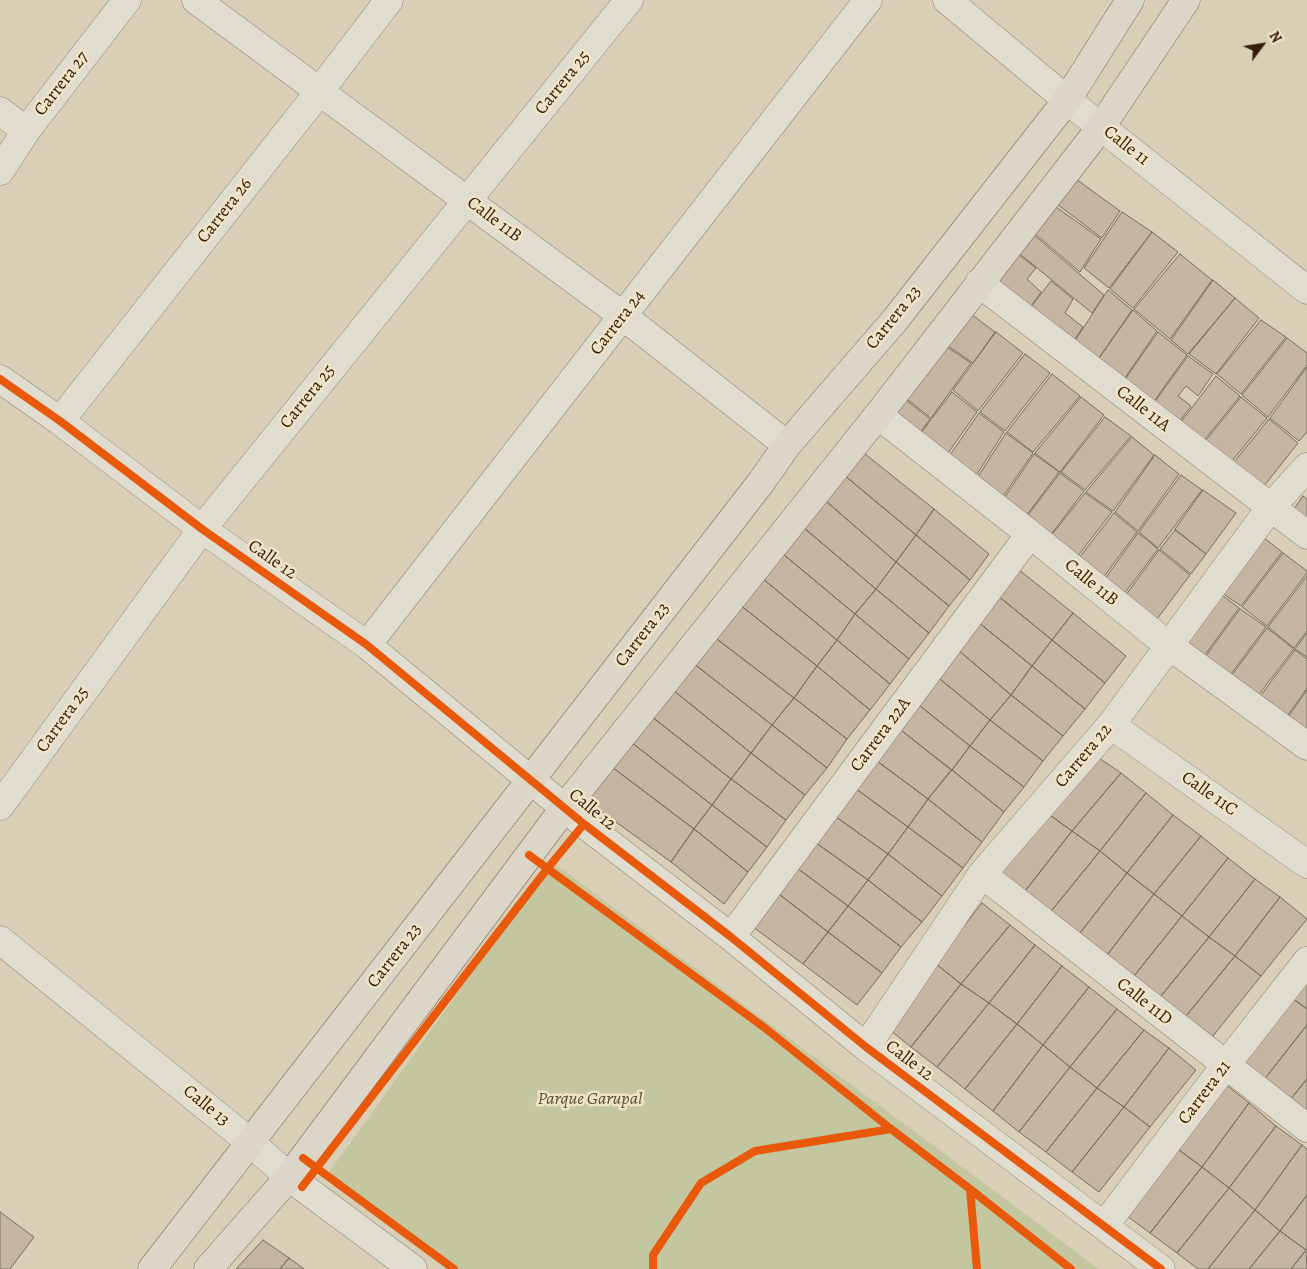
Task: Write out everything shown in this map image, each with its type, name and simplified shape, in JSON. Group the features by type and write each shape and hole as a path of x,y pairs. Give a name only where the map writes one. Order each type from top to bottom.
{"main road":[{"name":"Carrera 23","path":"152,1269 750,497 787,445 894,320 1067,100 1130,0"},
{"path":"208,1269 289,1177 565,807 878,415 979,282 1101,127 1186,0"}],"street":[{"name":"Carrera 27","path":"0,171 26,131 127,0"},
{"name":"Calle 11B","path":"196,0 623,316 787,445"},
{"name":"Carrera 26","path":"60,421 389,0"},
{"name":"Carrera 25","path":"0,806 202,529 630,0"},
{"name":"Carrera 24","path":"367,645 868,0"},
{"name":"Calle 11","path":"947,0 1067,100 1307,290"},
{"path":"0,111 26,131"},
{"name":"Calle 11A","path":"979,282 1307,535"},
{"name":"Calle 12","path":"0,379 60,421 202,529 367,645 584,824 731,937 866,1047 1162,1269"},
{"name":"Calle 11B","path":"878,415 1168,645 1307,746"},
{"name":"Carrera 22","path":"866,1047 982,874 1111,725 1270,508 1307,467"},
{"name":"Carrera 22A","path":"731,937 1030,534"},
{"name":"Calle 11C","path":"1111,725 1307,864"},
{"name":"Calle 11D","path":"982,874 1225,1066 1307,1128"},
{"name":"Calle 13","path":"0,940 250,1142 289,1177 413,1269"},
{"name":"Carrera 21","path":"1104,1226 1307,961"}],"green space":[{"name":"Parque Garupal","path":"552,862 1099,1269 446,1269 325,1178"}],"building":[{"path":"1076,179 1120,211 1102,238 1057,204"},
{"path":"1056,207 1101,239 1080,272 1035,234"},
{"path":"1122,212 1152,232 1109,288 1084,268"},
{"path":"1152,232 1178,252 1133,308 1110,289"},
{"path":"1034,235 1104,295 1092,313 1020,254"},
{"path":"1180,254 1212,280 1170,339 1134,309"},
{"path":"1019,255 1036,268 1027,279 1041,292 1024,316 992,291"},
{"path":"1213,280 1235,298 1188,354 1171,340"},
{"path":"1051,281 1073,299 1065,313 1083,327 1068,349 1024,316"},
{"path":"1108,290 1132,310 1092,368 1069,350"},
{"path":"1235,298 1259,318 1216,374 1189,354"},
{"path":"1133,310 1157,331 1118,388 1092,368"},
{"path":"971,314 995,332 973,363 948,346"},
{"path":"1261,320 1286,337 1241,394 1217,374"},
{"path":"996,332 1023,353 978,411 953,390"},
{"path":"1158,332 1187,355 1147,411 1119,388"},
{"path":"1287,338 1307,353 1307,365 1268,417 1242,395"},
{"path":"947,347 971,363 931,418 907,399"},
{"path":"1025,354 1050,373 1005,431 980,412"},
{"path":"1188,356 1213,374 1198,396 1186,386 1178,396 1191,406 1173,430 1148,411"},
{"path":"1307,367 1307,432 1299,441 1270,418"},
{"path":"1052,374 1080,396 1033,452 1007,432"},
{"path":"1216,376 1240,396 1197,449 1174,431"},
{"path":"952,392 977,412 941,463 914,442"},
{"path":"1081,397 1104,415 1060,472 1035,453"},
{"path":"1241,397 1267,418 1224,471 1198,450"},
{"path":"906,400 930,419 914,441 889,422"},
{"path":"979,413 1004,432 970,485 943,465"},
{"path":"1105,417 1131,436 1085,490 1061,472"},
{"path":"1269,419 1298,443 1256,496 1226,472"},
{"path":"1006,433 1033,453 997,505 972,486"},
{"path":"1132,437 1154,455 1113,511 1086,492"},
{"path":"855,446 934,509 916,535 838,470"},
{"path":"1034,454 1059,472 1020,524 998,507"},
{"path":"1155,455 1179,474 1138,531 1115,512"},
{"path":"838,470 916,535 896,562 819,495"},
{"path":"1060,473 1084,491 1046,541 1021,524"},
{"path":"1181,475 1202,490 1158,548 1139,532"},
{"path":"1203,490 1236,513 1206,554 1175,529"},
{"path":"1085,493 1112,512 1073,562 1046,542"},
{"path":"819,495 896,562 876,589 797,522"},
{"path":"1303,496 1307,499 1307,523 1292,512"},
{"path":"934,509 989,554 970,580 916,535"},
{"path":"1114,513 1137,532 1100,582 1075,563"},
{"path":"797,522 876,589 855,614 777,549"},
{"path":"1175,530 1206,554 1191,574 1160,549"},
{"path":"1255,531 1282,552 1241,606 1215,588"},
{"path":"1138,533 1158,549 1121,598 1102,583"},
{"path":"916,535 970,580 949,606 896,562"},
{"path":"777,549 855,614 837,640 757,574"},
{"path":"1159,550 1190,575 1154,623 1123,599"},
{"path":"1283,553 1307,571 1307,573 1267,626 1242,607"},
{"path":"896,562 949,606 929,633 876,589"},
{"path":"1018,569 1073,613 1052,640 997,595"},
{"path":"757,574 837,640 817,666 735,601"},
{"path":"1307,576 1307,631 1294,648 1268,627"},
{"path":"876,589 929,633 909,659 855,614"},
{"path":"1214,589 1239,608 1199,663 1175,645"},
{"path":"997,595 1052,640 1032,666 978,622"},
{"path":"735,601 817,666 794,698 709,633"},
{"path":"1240,609 1266,627 1225,682 1200,664"},
{"path":"1073,613 1126,656 1105,683 1052,640"},
{"path":"855,614 909,659 890,684 837,640"},
{"path":"978,622 1032,666 1011,695 957,649"},
{"path":"1267,628 1294,649 1253,702 1226,683"},
{"path":"709,633 794,698 772,725 688,659"},
{"path":"1307,633 1307,657 1295,649"},
{"path":"837,640 890,684 870,710 817,666"},
{"path":"1052,640 1105,683 1085,709 1032,666"},
{"path":"957,649 1011,695 990,720 935,675"},
{"path":"1295,650 1307,659 1307,688 1283,722 1255,703"},
{"path":"688,659 772,725 751,753 668,686"},
{"path":"817,666 870,710 847,739 794,698"},
{"path":"1032,666 1085,709 1063,736 1011,695"},
{"path":"935,675 990,720 970,746 915,702"},
{"path":"668,686 751,753 731,779 647,713"},
{"path":"1307,690 1307,739 1284,723"},
{"path":"1011,695 1063,736 1043,761 990,720"},
{"path":"794,698 847,739 827,768 772,725"},
{"path":"915,702 970,746 952,770 897,727"},
{"path":"647,713 731,779 712,805 627,739"},
{"path":"990,720 1043,761 1024,787 970,746"},
{"path":"772,725 827,768 805,795 751,753"},
{"path":"897,727 951,770 928,799 873,758"},
{"path":"627,739 712,805 694,829 608,764"},
{"path":"970,746 1024,787 1004,812 952,770"},
{"path":"751,753 805,795 786,820 731,779"},
{"path":"1093,754 1121,773 1072,831 1047,813"},
{"path":"873,758 928,799 908,827 852,786"},
{"path":"608,764 694,829 671,862 583,798"},
{"path":"952,770 1004,812 982,842 928,799"},
{"path":"1121,773 1146,793 1100,851 1072,831"},
{"path":"731,779 786,820 767,847 712,805"},
{"path":"852,786 908,827 888,854 832,814"},
{"path":"1146,793 1173,815 1127,873 1100,851"},
{"path":"928,799 982,842 963,868 908,827"},
{"path":"712,805 767,847 748,872 694,829"},
{"path":"1047,813 1072,831 1022,895 996,876"},
{"path":"832,814 888,854 868,880 812,840"},
{"path":"1173,815 1201,836 1154,894 1127,873"},
{"path":"908,827 963,868 942,896 888,854"},
{"path":"694,829 748,872 724,904 671,862"},
{"path":"1072,831 1100,851 1048,915 1022,895"},
{"path":"1201,836 1228,858 1182,916 1154,894"},
{"path":"812,840 868,880 848,906 793,865"},
{"path":"1100,851 1127,873 1076,938 1048,915"},
{"path":"888,854 942,896 922,922 868,880"},
{"path":"1228,858 1255,879 1209,937 1182,916"},
{"path":"793,865 848,906 828,932 775,891"},
{"path":"1127,873 1154,894 1104,959 1076,938"},
{"path":"1255,879 1280,897 1235,956 1209,937"},
{"path":"868,880 922,922 901,947 848,906"},
{"path":"775,891 828,932 803,964 749,924"},
{"path":"1154,894 1182,916 1130,981 1104,959"},
{"path":"1280,897 1307,919 1261,976 1235,956"},
{"path":"982,903 1010,925 961,984 935,963"},
{"path":"848,906 901,947 882,973 828,932"},
{"path":"1182,916 1209,937 1157,1001 1130,981"},
{"path":"1010,925 1035,945 989,1003 961,984"},
{"path":"828,932 882,973 857,1005 803,964"},
{"path":"1209,937 1235,956 1182,1021 1157,1001"},
{"path":"1035,945 1062,966 1017,1024 989,1003"},
{"path":"1235,956 1261,976 1209,1041 1182,1021"},
{"path":"935,963 961,984 911,1047 885,1026"},
{"path":"1062,966 1089,987 1043,1045 1017,1024"},
{"path":"1307,970 1307,1009 1288,995"},
{"path":"961,984 989,1003 937,1067 911,1047"},
{"path":"1089,987 1117,1009 1070,1067 1043,1045"},
{"path":"1288,995 1307,1009 1307,1025 1263,1081 1236,1062"},
{"path":"989,1003 1017,1024 965,1089 937,1067"},
{"path":"1117,1009 1144,1030 1097,1088 1070,1067"},
{"path":"1017,1024 1043,1045 993,1111 965,1089"},
{"path":"1307,1025 1307,1079 1289,1101 1263,1081"},
{"path":"1144,1030 1169,1048 1124,1107 1097,1088"},
{"path":"1043,1045 1070,1067 1019,1132 993,1111"},
{"path":"1169,1048 1196,1070 1150,1127 1124,1107"},
{"path":"1070,1067 1097,1088 1046,1152 1019,1132"},
{"path":"1307,1079 1307,1114 1289,1101"},
{"path":"1224,1083 1249,1103 1202,1167 1175,1147"},
{"path":"1097,1088 1124,1107 1072,1172 1046,1152"},
{"path":"1249,1103 1276,1126 1229,1188 1202,1167"},
{"path":"1124,1107 1150,1127 1099,1192 1072,1172"},
{"path":"1276,1126 1302,1145 1255,1210 1229,1188"},
{"path":"1302,1145 1307,1149 1307,1195 1280,1231 1255,1210"},
{"path":"1175,1147 1202,1167 1150,1233 1123,1213"},
{"path":"1202,1167 1229,1188 1177,1253 1150,1233"},
{"path":"1229,1188 1255,1210 1208,1269 1198,1269 1177,1253"},
{"path":"1307,1195 1307,1249 1306,1250 1280,1231"},
{"path":"1255,1210 1280,1231 1249,1269 1208,1269"},
{"path":"0,1212 34,1237 10,1269 0,1269"},
{"path":"1280,1231 1306,1250 1291,1269 1249,1269"},
{"path":"263,1240 289,1258 280,1269 236,1269"},
{"path":"1306,1250 1307,1269 1291,1269"},
{"path":"289,1258 304,1269 280,1269"}],"cycle path":[{"path":"0,379 60,421 202,529 367,645 584,824 731,937 866,1047 1161,1269"},
{"path":"302,1187 547,869 584,824"},
{"path":"529,855 765,1028 891,1129 970,1189 977,1269"},
{"path":"653,1269 653,1255 701,1183 755,1151 891,1129"},
{"path":"303,1158 454,1269"},
{"path":"970,1189 1071,1269"}]}
